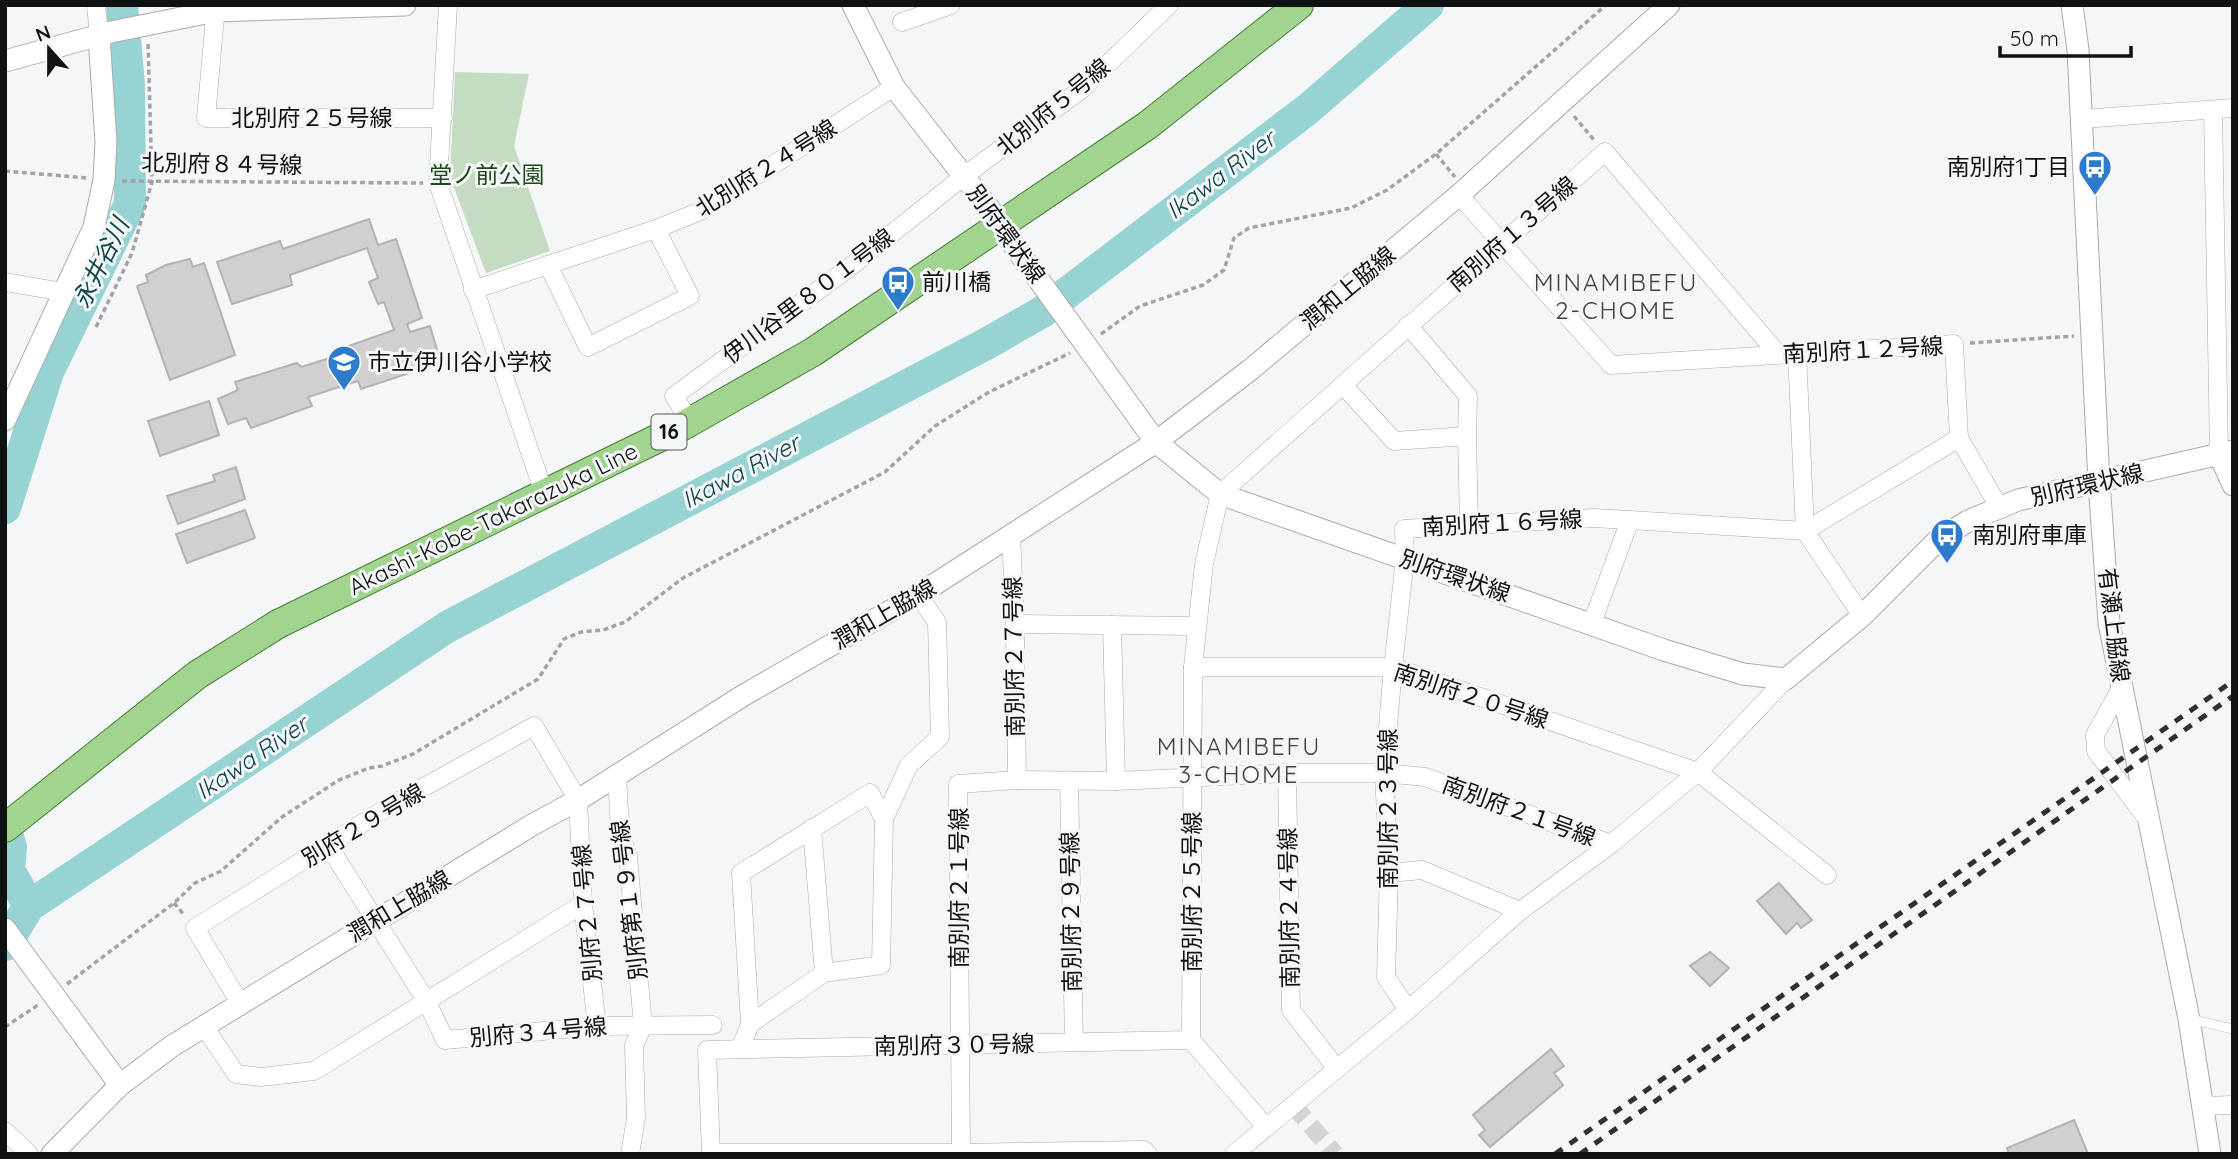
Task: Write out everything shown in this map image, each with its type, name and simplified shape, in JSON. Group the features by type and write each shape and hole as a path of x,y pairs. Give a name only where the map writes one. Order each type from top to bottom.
{"main road":[{"name":"Akashi-Kobe-Takarazuka Line","path":"11,823 197,675 278,624 690,422 813,352 1006,233 1299,5"}],"street":[{"path":"5,420 94,227 104,180 106,142 105,34 96,5"},
{"path":"5,61 216,8 405,5"},
{"path":"448,5 438,183 544,493"},
{"name":"別府環状線","path":"853,5 894,87 964,176 1156,442 1220,494 1664,650 1743,674 1786,679 1862,616 1938,540 1968,521 2018,500 2226,452"},
{"path":"902,22 930,9 951,5"},
{"name":"北別府５号線","path":"964,176 1082,89 1169,5"},
{"name":"潤和上脇線","path":"52,1154 120,1085 203,1025 532,825 578,800 744,695 918,595 1156,442 1250,370 1462,192 1669,5"},
{"name":"有瀬上脇線","path":"2071,5 2078,50 2099,482 2109,624 2189,1019 2210,1154"},
{"name":"北別府２５号線","path":"216,8 206,118 443,118"},
{"name":"北別府２４号線","path":"474,290 656,229 703,210 894,87"},
{"path":"2082,119 2233,108"},
{"path":"2213,111 2226,452 2233,485"},
{"path":"1605,152 1778,354"},
{"name":"南別府１３号線","path":"1220,494 1605,152"},
{"name":"伊川谷里８０１号線","path":"690,422 674,396 850,267 964,176"},
{"name":"南別府１２号線","path":"1462,192 1501,244 1611,365 1954,344 1959,439"},
{"path":"548,265 588,347 690,296 656,229"},
{"path":"5,282 63,292"},
{"path":"1408,325 1468,396 1466,436 1469,525"},
{"path":"1797,352 1805,531 1862,616"},
{"path":"1343,384 1394,441 1466,436"},
{"path":"1592,623 1630,520 1805,531 1959,439 1999,507"},
{"name":"南別府２５号線","path":"1191,1040 1193,667 1204,564 1220,494"},
{"name":"南別府１６号線","path":"1405,559 1404,529 1592,518 1630,520"},
{"name":"南別府２７号線","path":"1011,535 1017,779"},
{"name":"南別府２３号線","path":"1405,559 1384,773 1389,873 1386,977 1408,1010"},
{"path":"750,1024 824,973 881,965 884,819 909,765 940,737 937,622 918,595"},
{"path":"1015,624 1196,626"},
{"path":"1112,625 1116,781"},
{"name":"南別府２０号線","path":"1193,667 1393,667 1698,772 1827,875"},
{"path":"1234,1154 1408,1010 1520,911 1611,844 1698,772 1786,679"},
{"path":"2121,688 2095,734 2096,751 2148,820"},
{"name":"別府２９号線","path":"240,1003 195,928 390,806 534,726 578,800"},
{"name":"南別府２１号線","path":"961,1154 958,784 1017,779 1069,782 1287,773 1384,773 1425,777 1611,844"},
{"name":"南別府２４号線","path":"1287,773 1291,1010 1336,1069"},
{"name":"別府第１９号線","path":"617,774 620,831 628,857 643,1026 634,1045 636,1118 629,1154"},
{"name":"南別府２９号線","path":"1069,782 1074,1042"},
{"path":"740,1049 750,1024 741,873 870,793 884,819"},
{"name":"別府２７号線","path":"578,800 583,904 597,1026"},
{"path":"812,828 824,973"},
{"name":"別府３４号線","path":"328,845 377,919 427,1002 446,1040 597,1026 713,1025"},
{"path":"1389,873 1422,870 1520,911"},
{"path":"203,1025 236,1074 261,1077 314,1071 583,904"},
{"path":"5,929 120,1085"},
{"path":"1191,1040 1266,1127"},
{"name":"南別府３０号線","path":"711,1154 707,1050 1191,1040"},
{"path":"2203,1106 2233,1105"},
{"path":"5,1131 29,1154"},
{"path":"711,1154 961,1154 1144,1150 1148,1154"}],"lane":[{"path":"2189,1019 2233,1029"}],"path":[{"path":"5,1027 174,903 195,883 221,871 282,817 339,780 414,754 538,679 564,639 580,632 603,630 625,622 683,578 885,472 935,426 989,392 1086,345 1140,306 1203,285 1224,270 1234,237 1249,228 1351,208 1387,190 1436,154 1606,5"},
{"path":"96,327 132,253 152,182 144,25"},
{"path":"1562,102 1605,152"},
{"path":"1436,154 1462,192"},
{"name":"北別府８４号線","path":"5,171 152,182 438,183"},
{"path":"1954,344 2092,335"}],"green space":[{"name":"堂ノ前公園","path":"455,72 529,74 514,146 550,251 486,273 450,177"}],"building":[{"path":"369,219 378,245 396,239 422,318 407,324 410,332 430,326 438,353 418,359 422,369 361,389 358,381 308,397 312,406 251,428 246,418 228,424 218,399 238,390 235,382 297,363 301,367 346,353 346,347 394,330 384,302 378,304 369,282 378,278 367,248 290,275 292,285 232,304 217,262 280,241 283,249"},
{"path":"190,259 193,267 204,263 235,355 170,380 137,286 148,282 146,275 166,265"},
{"path":"209,401 219,435 160,456 148,421"},
{"path":"236,467 245,499 178,524 167,496 215,481 213,475"},
{"path":"245,510 255,538 187,563 176,534"},
{"path":"1779,883 1812,920 1801,928 1797,923 1786,934 1757,901"},
{"path":"1710,952 1729,968 1710,986 1690,966"},
{"path":"1551,1049 1564,1066 1554,1073 1563,1085 1490,1147 1479,1135 1485,1130 1473,1115"},
{"path":"2074,1120 2088,1154 2009,1154 2007,1148"}],"waterway":[{"name":"永井谷川","path":"5,508 48,372 130,204 129,86 122,5"},
{"name":"Ikawa River","path":"5,945 29,906 447,627 1042,312 1308,109 1428,5"},
{"name":"永井谷川","path":"5,827 11,847 9,870 29,906"}],"tunnel":[{"path":"1293,1105 1335,1154"}],"railway":[{"path":"1555,1154 2233,681"},
{"path":"1580,1154 2233,696"}],"place":[{"name":"南別府1丁目","path":"2095,197"},
{"name":"前川橋","path":"898,312"},
{"name":"市立伊川谷小学校","path":"344,392"},
{"name":"南別府車庫","path":"1947,565"}],"district":[{"name":"MINAMIBEFU 2-CHOME","path":"1616,297"},
{"name":"MINAMIBEFU 3-CHOME","path":"1239,761"}]}
